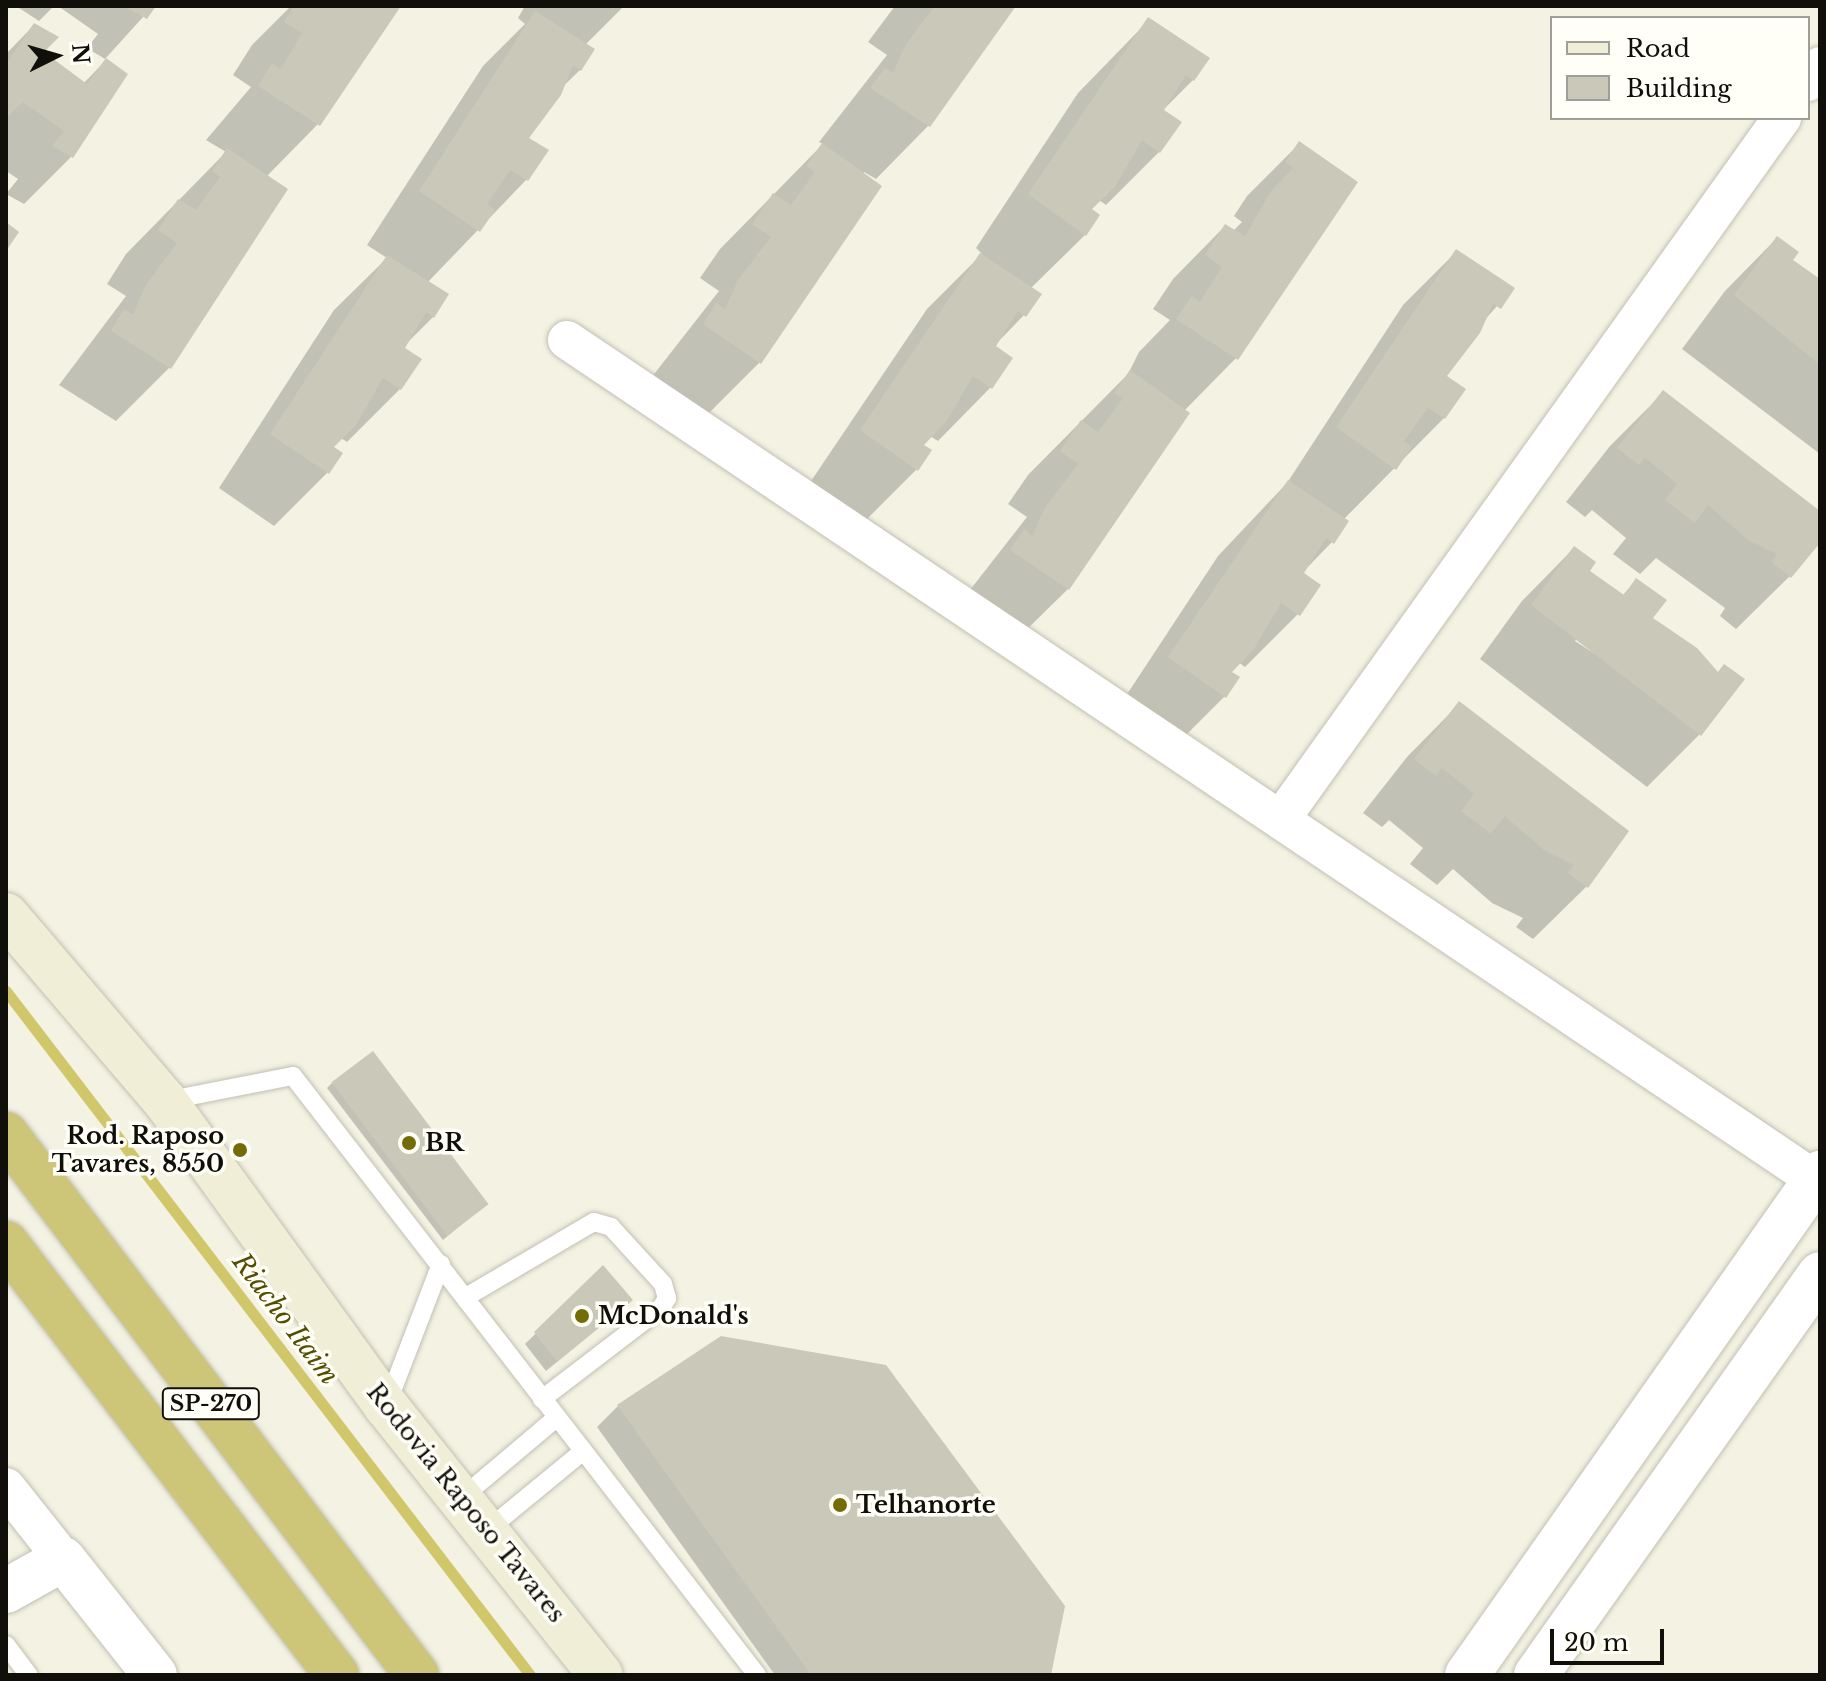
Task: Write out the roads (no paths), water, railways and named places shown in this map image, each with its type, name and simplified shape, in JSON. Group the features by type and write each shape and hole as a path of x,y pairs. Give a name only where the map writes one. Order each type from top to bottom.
{"highway":[{"name":"SP-270","path":"6,1134 417,1675"},
{"name":"SP-270","path":"6,1243 337,1675"}],"main road":[{"name":"Rodovia Raposo Tavares","path":"6,915 165,1101 386,1406 601,1675"}],"street":[{"path":"1281,819 1781,120"},
{"path":"567,340 1818,1179 1467,1675"},
{"path":"1512,1611 1545,1662 1820,1274"},
{"path":"6,1487 155,1675"},
{"path":"6,1591 63,1559"}],"lane":[{"path":"165,1101 293,1076 757,1675"},
{"path":"466,1297 594,1222 611,1227 663,1284 667,1298 661,1308 542,1399"},
{"path":"386,1406 441,1264"},
{"path":"472,1516 556,1418"},
{"path":"472,1516 582,1452"},
{"path":"6,1645 29,1675"}],"waterway":[{"name":"Riacho Itaim","path":"6,991 530,1675"}],"place":[{"name":"BR","path":"409,1143"},
{"name":"Rod. Raposo Tavares, 8550","path":"240,1150"},
{"name":"McDonald's","path":"582,1316"},
{"name":"Telhanorte","path":"840,1505"}]}
